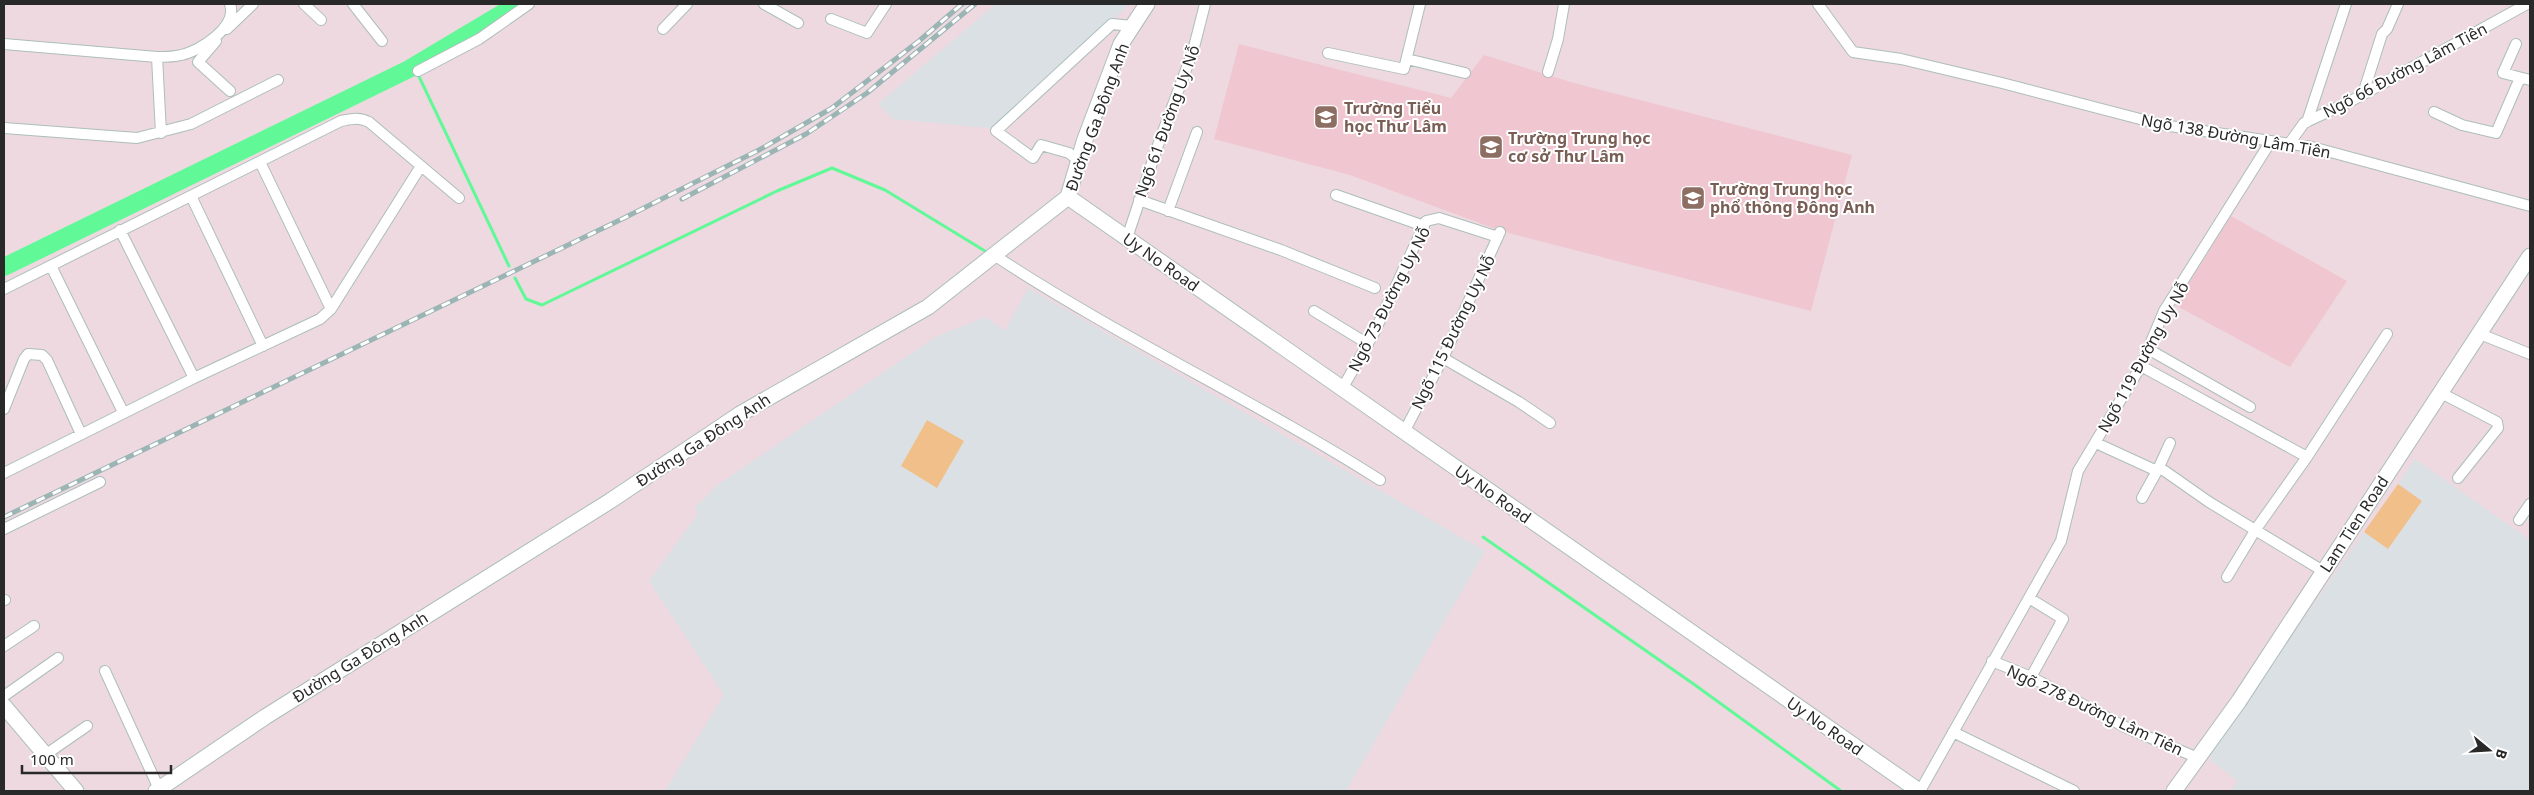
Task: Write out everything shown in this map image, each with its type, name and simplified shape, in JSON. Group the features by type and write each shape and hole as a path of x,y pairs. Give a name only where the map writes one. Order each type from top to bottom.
{"street":[{"path":"4,44 157,57 181,55 201,47 224,28 232,10 230,4"},
{"path":"304,4 321,20"},
{"path":"353,4 382,41"},
{"path":"418,71 479,39 529,4"},
{"path":"663,29 687,4"},
{"path":"764,4 798,23"},
{"path":"831,19 867,32 886,4"},
{"name":"Đường Ga Đông Anh","path":"158,790 265,717 610,501 740,414 928,307 1068,197 1078,160 1121,44 1147,4"},
{"name":"Ngõ 61 Đường Uy Nỗ","path":"1127,238 1193,51 1205,4"},
{"path":"1328,53 1404,69 1420,4"},
{"path":"1548,72 1558,39 1564,4"},
{"name":"Ngõ 138 Đường Lâm Tiên","path":"1818,4 1853,52 1901,59 1995,81 2163,126 2312,147 2530,206"},
{"path":"2307,122 2346,4"},
{"path":"2363,94 2382,34 2387,29 2398,4"},
{"name":"Ngõ 66 Đường Lâm Tiên","path":"2289,144 2307,122 2363,94 2527,4"},
{"path":"230,91 198,62 251,5"},
{"path":"1078,160 1069,153 1041,145 1032,158 996,131 1112,24 1132,26"},
{"path":"2434,112 2462,125 2496,132 2525,79 2503,73 2516,44"},
{"path":"157,57 161,133"},
{"path":"1407,58 1465,73"},
{"path":"4,128 137,138 191,124 278,80"},
{"path":"4,289 341,121 362,118 369,122 459,198"},
{"path":"1168,211 1197,132"},
{"name":"Ngõ 119 Đường Uy Nỗ","path":"1919,791 2061,541 2078,471 2141,366 2164,311 2271,141"},
{"path":"260,162 331,310"},
{"path":"4,473 123,412 320,319 331,310 422,166"},
{"path":"1336,195 1424,226"},
{"path":"191,196 263,346"},
{"name":"Uy No Road","path":"1068,197 1919,791"},
{"path":"1139,200 1281,250 1375,288"},
{"name":"Ngõ 73 Đường Uy Nỗ","path":"1342,389 1368,344 1426,221 1439,218 1499,234"},
{"path":"120,230 194,378"},
{"name":"Ngõ 115 Đường Uy Nỗ","path":"1404,432 1443,358 1499,234"},
{"path":"994,255 1155,351 1330,449 1380,480"},
{"name":"Lam Tien Road","path":"2174,791 2239,701 2530,256"},
{"path":"51,266 123,412"},
{"path":"1314,311 1368,344"},
{"path":"2227,577 2256,529 2307,457 2387,334"},
{"path":"2480,334 2530,354"},
{"path":"2148,349 2250,407"},
{"path":"4,409 24,359 28,354 42,355 47,360 81,434"},
{"path":"1443,358 1519,402 1550,423"},
{"path":"2141,366 2307,457"},
{"path":"2441,393 2497,422 2498,428 2458,478"},
{"path":"2096,442 2158,469 2323,571"},
{"path":"2142,498 2170,443"},
{"path":"4,529 100,482"},
{"path":"2519,520 2530,504"},
{"path":"2029,598 2063,619 2031,677"},
{"path":"4,646 34,626"},
{"path":"4,696 58,658"},
{"name":"Ngõ 278 Đường Lâm Tiên","path":"1992,661 2031,677 2127,728 2198,758"},
{"path":"105,671 158,790"},
{"path":"4,706 76,791"},
{"path":"45,755 87,726"},
{"path":"1953,732 2074,791"}],"shaded area":[{"path":"996,4 1130,4 998,129 893,119 878,104"},
{"path":"1239,44 1451,98 1484,55 1574,83 1852,155 1811,311 1501,231 1350,175 1214,139"},
{"path":"2231,216 2347,281 2290,367 2175,305"},
{"path":"1028,288 1485,551 1346,791 665,791 724,695 649,581 698,514 695,508 716,486 937,336 986,317 1005,331"},
{"path":"927,420 964,441 937,488 901,466"},
{"path":"2415,459 2530,540 2530,791 2231,791 2238,781 2211,761 2210,753"},
{"path":"2398,484 2422,501 2388,549 2364,532"}],"waterway":[{"path":"4,267 409,69 518,4"},
{"path":"414,66 509,266"},
{"path":"515,278 526,299 542,305 777,191 832,168 885,190 985,251"},
{"path":"1483,537 1695,685 1841,791"}],"railway":[{"path":"4,517 622,219 759,150 832,108 919,41 962,4"},
{"path":"682,199 806,134 867,93 975,4"}],"place":[{"name":"Trường Tiểu học Thư Lâm","path":"1326,117"},
{"name":"Trường Trung học cơ sở Thư Lâm","path":"1491,147"},
{"name":"Trường Trung học phổ thông Đông Anh","path":"1693,198"}]}
